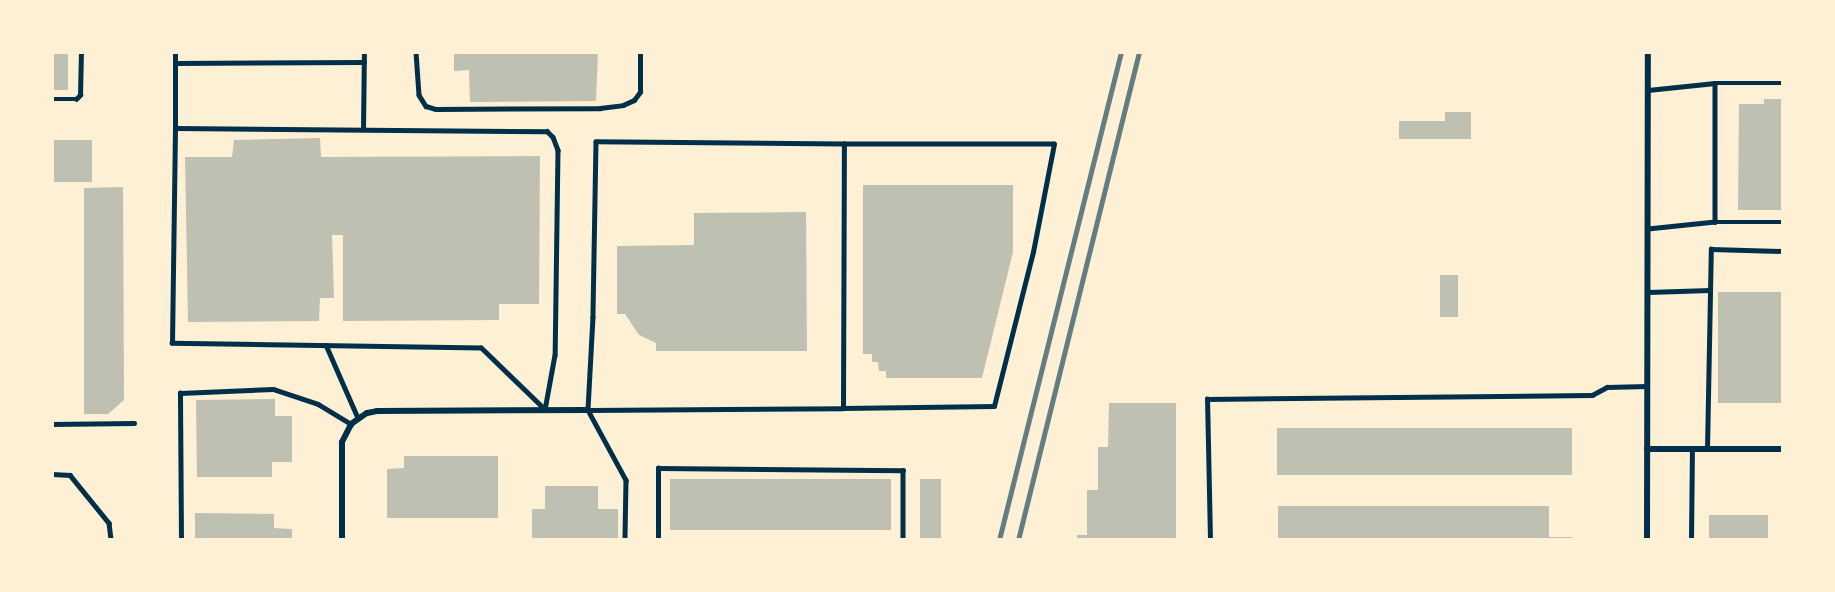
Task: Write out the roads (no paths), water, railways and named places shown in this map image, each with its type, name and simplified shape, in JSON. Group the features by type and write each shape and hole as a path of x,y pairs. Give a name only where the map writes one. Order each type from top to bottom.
{"street":[{"path":"1647,540 1648,52"},
{"path":"342,540 342,442 351,424 358,418 376,411 588,410"},
{"path":"1647,449 1782,449"}],"lane":[{"path":"52,99 76,99 80,95 81,52"},
{"path":"175,52 172,343 481,348 545,410"},
{"path":"363,129 364,52"},
{"path":"416,52 419,95 426,106 448,109 600,108 622,105 634,100 640,92 640,52"},
{"path":"175,63 364,62"},
{"path":"1648,90 1715,83 1782,83"},
{"path":"1715,83 1715,222"},
{"path":"175,128 547,131 553,136 558,150 555,355 545,410"},
{"path":"588,410 993,406 1033,252 1054,144 596,142 593,317 588,410 626,480 625,540"},
{"path":"843,408 844,144"},
{"path":"1648,229 1715,222 1782,222"},
{"path":"1707,449 1711,249 1782,251"},
{"path":"1648,292 1710,290"},
{"path":"326,345 358,418"},
{"path":"1210,540 1207,399 1592,395 1607,387 1647,386"},
{"path":"181,540 180,393 273,389 318,404 351,424"},
{"path":"52,424 134,423"},
{"path":"1691,540 1692,449"},
{"path":"658,540 658,468 903,470 903,540"},
{"path":"52,474 70,475 109,523 111,540"}],"railway":[{"path":"999,540 1121,52"},
{"path":"1018,540 1139,52"}]}
